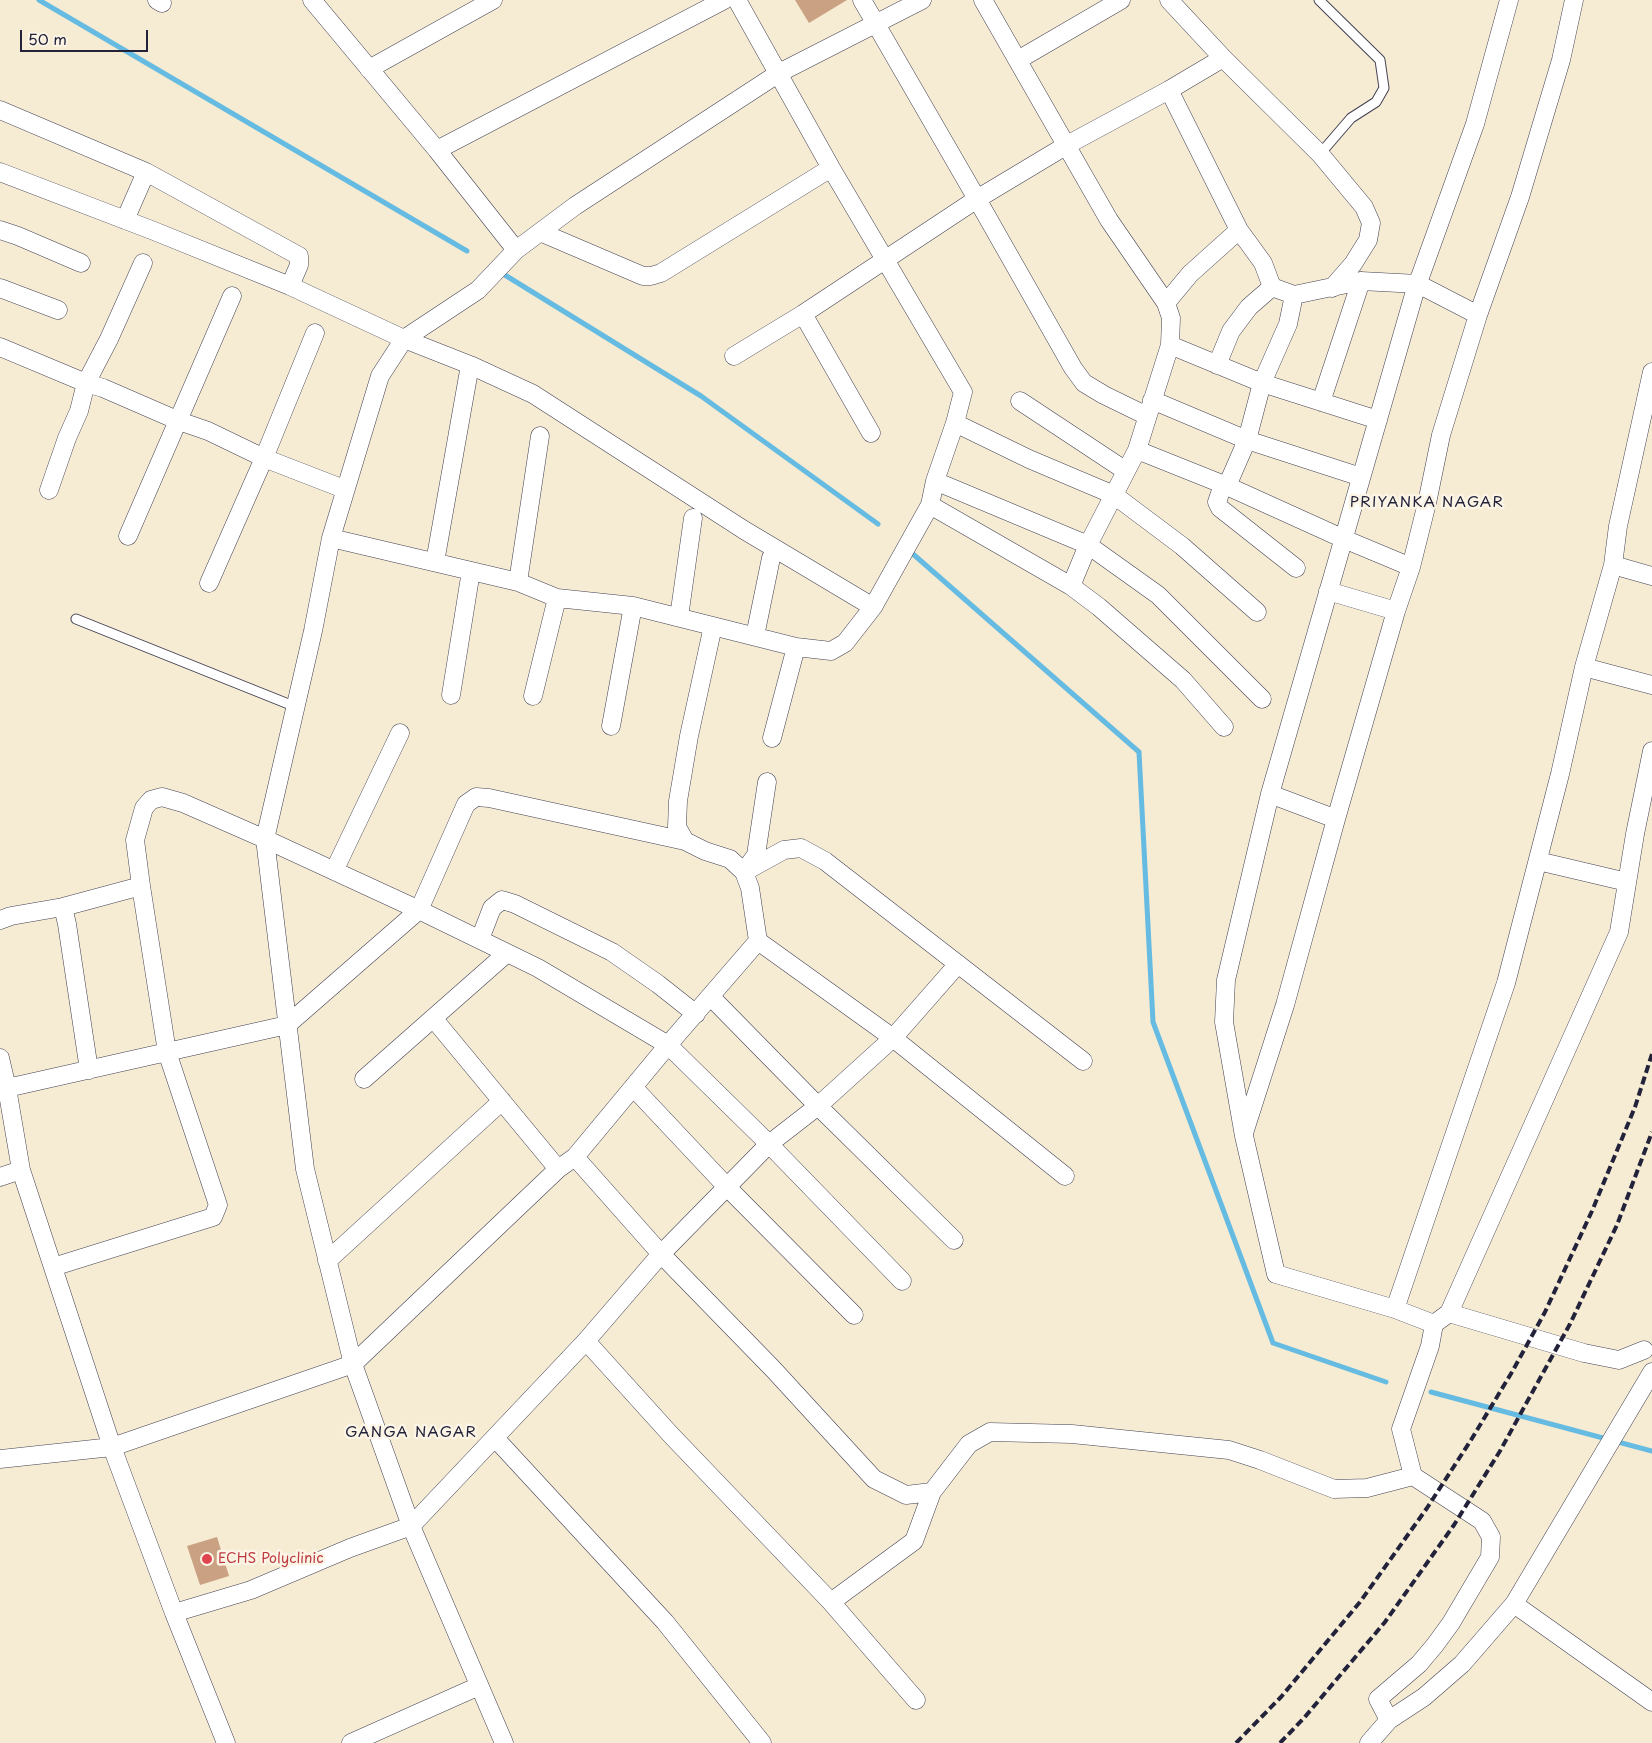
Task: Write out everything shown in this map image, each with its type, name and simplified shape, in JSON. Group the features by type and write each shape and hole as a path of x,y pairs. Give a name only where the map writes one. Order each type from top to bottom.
{"street":[{"path":"312,0 437,150 516,250"},
{"path":"369,69 493,0"},
{"path":"437,150 724,0"},
{"path":"331,538 518,582 557,598 633,606 796,647 831,651 846,643 873,607 930,505 935,481 955,423 963,392 831,168 738,0"},
{"path":"862,0 977,199 1049,329 1084,383 1104,395 1150,408 1361,477"},
{"path":"504,1743 411,1526 353,1364 305,1169 264,839 296,707 331,538 344,489 380,376 404,339 478,290 516,250 575,206 779,73 922,0"},
{"path":"983,0 1109,220 1166,303 1171,318 1170,345 1137,450 1088,545 1071,586"},
{"path":"1018,60 1121,0"},
{"path":"1169,0 1223,58 1320,154 1364,206 1371,223 1368,240 1353,264 1332,288"},
{"path":"1434,1324 1395,1309 1276,1274 1244,1136 1224,1022 1226,980 1270,794 1328,591 1418,284 1476,124 1509,0"},
{"path":"1244,1136 1285,1005 1336,819 1396,611 1411,567 1441,435 1478,315 1520,198 1561,60 1574,0"},
{"path":"734,356 803,314 977,199 1067,145 1169,90 1223,58"},
{"path":"1169,90 1239,230 1263,263 1272,287 1294,295 1361,282 1418,284 1478,315"},
{"path":"0,110 146,172 299,256 299,265 290,286"},
{"path":"540,232 643,276 651,276 661,273 831,168"},
{"path":"0,172 290,286 404,339 470,365 533,394 744,530 873,607"},
{"path":"125,220 146,172"},
{"path":"0,230 81,263"},
{"path":"1166,303 1190,274 1239,230"},
{"path":"49,490 67,438 79,411 86,383 109,339 142,263"},
{"path":"1321,402 1361,282"},
{"path":"1217,365 1231,331 1249,307 1272,287"},
{"path":"0,288 58,310"},
{"path":"1294,295 1288,324 1262,383 1247,440 1217,502 1220,508 1296,568"},
{"path":"128,536 232,296"},
{"path":"803,314 871,434"},
{"path":"209,583 264,458 315,333"},
{"path":"1170,345 1262,383 1378,420"},
{"path":"0,347 179,421 208,431 264,458 344,489"},
{"path":"435,562 470,365"},
{"path":"1395,1309 1506,983 1560,774 1584,667 1613,564 1618,526 1652,372"},
{"path":"1020,401 1126,471"},
{"path":"955,423 1029,459 1114,495 1182,546 1257,612"},
{"path":"518,582 540,436"},
{"path":"1137,450 1225,485 1411,567"},
{"path":"935,481 1088,545 1158,595 1262,700"},
{"path":"930,505 1071,586 1123,627 1183,680 1224,727"},
{"path":"678,618 693,518"},
{"path":"755,636 771,558"},
{"path":"1613,564 1651,572"},
{"path":"451,695 471,571"},
{"path":"1328,591 1396,611"},
{"path":"533,696 557,598"},
{"path":"611,726 633,606"},
{"path":"684,841 677,827 678,801 689,736 713,626"},
{"path":"772,738 796,647"},
{"path":"1584,667 1652,685"},
{"path":"334,871 400,733"},
{"path":"1389,1720 1378,1699 1419,1664 1451,1623 1490,1558 1491,1537 1482,1521 1413,1476 1401,1429 1430,1346 1434,1324 1449,1313 1619,932 1635,834 1652,752"},
{"path":"744,872 756,855 767,782"},
{"path":"1270,794 1336,819"},
{"path":"53,1267 213,1217 218,1205 166,1052 141,886 135,840 144,808 151,800 162,797 184,803 480,939 538,968 668,1045 769,1144 902,1281"},
{"path":"7,1088 287,1025 419,910 466,804 476,797 490,798 684,841 705,851 730,859 744,872 750,888 758,941 893,1038 1065,1176"},
{"path":"744,872 784,850 801,848 825,861 1083,1061"},
{"path":"1538,861 1627,882"},
{"path":"0,920 11,916 63,907 141,886"},
{"path":"480,939 492,908 502,900 515,904 612,952 658,984 696,1014"},
{"path":"63,907 89,1070"},
{"path":"0,1459 112,1446 353,1364 558,1169 575,1157 758,941"},
{"path":"364,1079 507,953"},
{"path":"174,1613 251,1590 350,1548 411,1526 586,1341 661,1254 769,1144 818,1106 893,1038 958,964"},
{"path":"711,997 954,1240"},
{"path":"433,1018 558,1169"},
{"path":"0,1058 21,1170 112,1446 174,1613 226,1743"},
{"path":"633,1087 727,1187 854,1315"},
{"path":"328,1260 502,1102"},
{"path":"575,1157 661,1254 773,1369 874,1479 906,1495 932,1492"},
{"path":"0,1178 21,1170"},
{"path":"1449,1313 1584,1353 1619,1360 1649,1350"},
{"path":"586,1341 671,1435 831,1602 916,1700"},
{"path":"1369,1743 1389,1720 1424,1697 1462,1664 1514,1604 1652,1372"},
{"path":"831,1602 914,1541 932,1492 969,1444 990,1432 1072,1434 1230,1450 1334,1489 1367,1488 1413,1476"},
{"path":"494,1438 665,1622 762,1743"},
{"path":"1514,1604 1652,1702"},
{"path":"351,1743 479,1686"}],"lane":[{"path":"1319,0 1380,60 1384,88 1376,102 1351,118 1320,154"},
{"path":"76,619 296,707"}],"building":[{"path":"795,0 847,0 809,23"},
{"path":"217,1537 229,1576 200,1585 187,1546"}],"waterway":[{"path":"39,0 467,251"},
{"path":"500,272 701,396 878,524"},
{"path":"913,554 1139,752 1153,1022 1273,1343 1386,1382"},
{"path":"1431,1392 1652,1451"}],"railway":[{"path":"1236,1743 1281,1697 1360,1602 1427,1508 1471,1440 1545,1312 1592,1211 1635,1107 1652,1054"},
{"path":"1280,1743 1304,1718 1385,1622 1454,1525 1500,1451 1570,1324 1617,1225 1652,1132"}],"place":[{"name":"ECHS Polyclinic","path":"207,1559"}],"district":[{"name":"PRIYANKA NAGAR","path":"1427,503"},
{"name":"GANGA NAGAR","path":"411,1433"}]}
